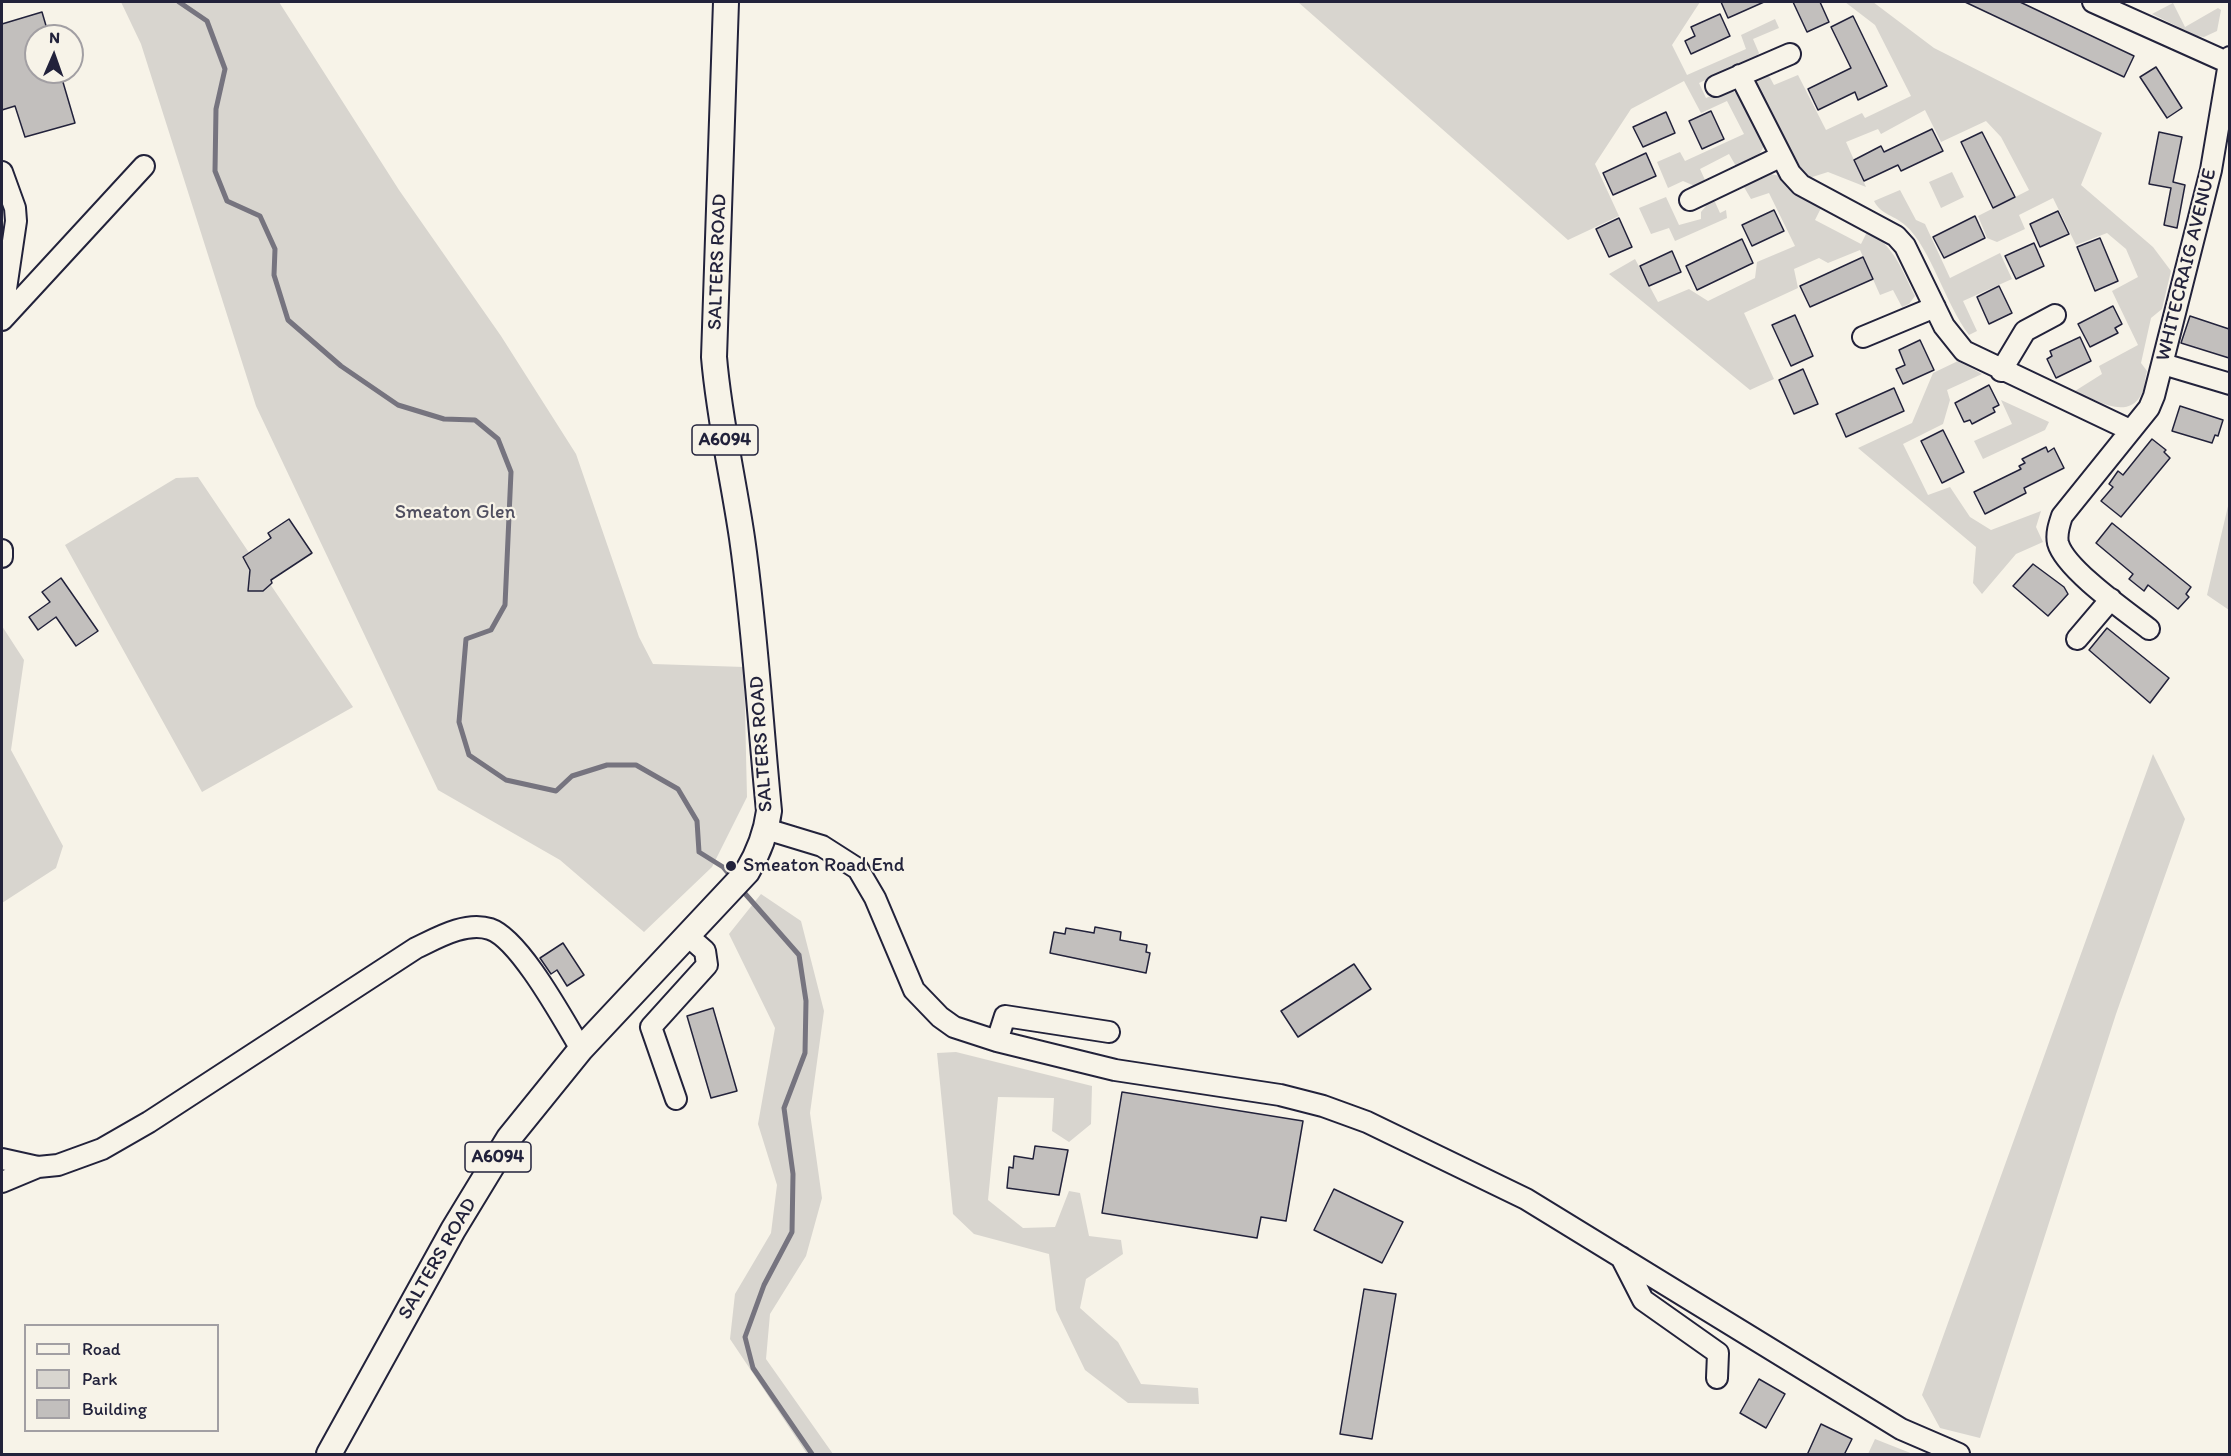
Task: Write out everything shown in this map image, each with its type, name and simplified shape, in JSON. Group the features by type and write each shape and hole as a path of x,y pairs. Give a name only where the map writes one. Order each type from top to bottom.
{"main road":[{"name":"SALTERS ROAD","path":"329,1455 453,1230 509,1138 581,1049 747,872 760,850 766,829 769,811 754,633 742,537 717,392 714,357 726,2"}],"street":[{"path":"2093,2 2229,60"},
{"path":"1716,86 1790,54"},
{"name":"WHITECRAIG AVENUE","path":"2149,629 2111,599 2063,555 2058,542 2058,530 2062,516 2149,408 2163,364 2211,170 2229,60"},
{"path":"1740,75 1780,158 1802,185 1896,236 1905,246 1944,326 1964,351 2001,371 2130,430"},
{"path":"1690,200 1780,158"},
{"path":"2,320 144,166"},
{"path":"2,172 15,208 16,221 2,316"},
{"path":"1863,337 1935,307"},
{"path":"2001,371 2025,331 2055,315"},
{"path":"2163,364 2229,384"},
{"path":"2,550 2,557"},
{"path":"2077,639 2111,599"},
{"path":"766,829 822,846 858,869 875,898 914,990 940,1017 954,1027 998,1041 1115,1070 1280,1095 1323,1106 1384,1130 1526,1198 1901,1429 1959,1455"},
{"path":"2,1159 38,1167 58,1166 102,1149 159,1115 416,948 445,934 470,928 490,929 507,940 535,975 581,1049"},
{"path":"676,1099 651,1026 707,965 705,951 688,936"},
{"path":"998,1041 1005,1016 1109,1032"},
{"path":"2,1182 38,1167"},
{"path":"1621,1257 1643,1300 1718,1353 1717,1378"}],"green space":[{"name":"Smeaton Glen","path":"121,2 279,2 399,190 501,336 576,454 639,637 653,664 744,667 747,797 712,867 644,932 560,860 438,790 256,406 141,44"},
{"path":"1298,2 1700,2 1672,45 1687,75 1746,49 1741,35 1775,19 1779,28 1753,39 1759,53 1757,56 1699,83 1706,98 1726,90 1741,94 1764,142 1763,147 1755,158 1737,168 1729,154 1700,169 1705,180 1703,185 1697,187 1683,181 1668,188 1657,162 1680,152 1685,161 1744,134 1727,101 1701,113 1684,81 1631,109 1595,164 1619,216 1568,240"},
{"path":"1845,2 1873,2 1934,48 2102,133 2081,185 2153,247 2171,271 2162,309 2151,318 2141,363 2147,371 2145,383 2135,403 2119,407 2110,406 2075,391 2102,374 2099,366 2138,345 2112,291 2138,277 2126,249 2107,233 2076,245 2053,198 2019,215 2025,229 1997,242 1987,238 1978,216 2029,190 2001,137 1986,121 1941,142 1925,110 1881,134 1878,129 1846,142 1866,187 1828,172 1806,179 1794,166 1754,82 1755,77 1766,70 1774,85 1798,75 1826,130 1862,113 1865,118 1911,96 1875,25"},
{"path":"2173,3 2185,27 2218,8 2221,10 2217,31 2204,37 2197,36 2152,14"},
{"path":"1952,172 1964,197 1941,208 1929,182"},
{"path":"1766,173 1780,176 1800,195 1822,206 1815,220 1861,244 1868,230 1877,237 1891,251 1915,296 1909,304 1902,307 1893,290 1880,295 1860,250 1828,263 1819,258 1794,269 1798,288 1744,313 1774,379 1750,390 1609,274 1635,259 1658,302 1689,289 1708,301 1755,278 1757,262 1795,246 1769,193 1751,199 1744,187 1746,182"},
{"path":"1900,190 1916,220 1925,224 1950,278 2000,253 2012,279 1963,301 1977,331 1969,335 1961,323 1915,235 1902,222 1881,210 1874,201"},
{"path":"1666,197 1679,225 1701,219 1701,212 1710,201 1715,202 1720,213 1726,210 1727,218 1675,241 1669,228 1651,234 1639,208"},
{"path":"1958,361 1982,374 1947,390 1950,400 1943,424 1903,444 1928,495 1950,487 1970,517 1991,530 2041,511 2036,527 2043,542 2016,554 1982,594 1973,583 1976,547 1858,448 1912,423 1933,373"},
{"path":"2001,400 2049,422 2045,430 1983,459 1974,441 2012,424"},
{"path":"198,477 353,707 202,792 65,545 176,478"},
{"path":"2229,502 2230,610 2207,595"},
{"path":"2,626 24,660 11,750 63,846 56,868 2,903"},
{"path":"2153,754 2185,819 2116,1014 1980,1438 1940,1428 1922,1395"},
{"path":"761,894 801,921 824,1011 810,1113 822,1198 806,1256 770,1314 766,1359 833,1454 807,1454 730,1339 735,1294 771,1233 777,1185 758,1124 775,1028 729,934"},
{"path":"956,1052 1092,1086 1091,1124 1069,1142 1052,1131 1054,1098 998,1097 988,1200 1023,1228 1055,1227 1069,1191 1080,1193 1089,1236 1121,1240 1123,1254 1086,1279 1080,1308 1118,1342 1141,1384 1198,1388 1199,1404 1128,1403 1085,1370 1056,1310 1049,1254 974,1234 953,1214 937,1053"},
{"path":"1875,1439 1913,1454 1868,1454"}],"building":[{"path":"1721,2 1764,2 1728,18"},
{"path":"1793,2 1820,2 1829,22 1807,32"},
{"path":"1965,2 2020,2 2134,56 2124,77"},
{"path":"42,12 46,24 24,24 24,84 64,84 75,123 25,137 15,106 2,110 2,24"},
{"path":"1720,14 1730,36 1691,54 1685,41 1695,36 1691,27"},
{"path":"1853,16 1887,86 1858,100 1855,92 1818,110 1808,89 1851,68 1831,27"},
{"path":"2156,67 2182,108 2167,118 2140,77"},
{"path":"1711,111 1724,139 1702,149 1689,121"},
{"path":"1666,112 1675,133 1643,147 1633,127"},
{"path":"1932,129 1943,151 1901,171 1898,165 1864,181 1854,160 1881,146 1884,152"},
{"path":"1982,132 2015,197 1993,208 1961,142"},
{"path":"2159,132 2182,137 2173,182 2185,185 2177,228 2164,225 2171,188 2149,184"},
{"path":"1646,153 1656,176 1613,195 1603,173"},
{"path":"1774,210 1784,231 1752,246 1742,225"},
{"path":"2058,211 2069,234 2040,247 2030,224"},
{"path":"1975,216 1985,238 1944,258 1933,237"},
{"path":"1619,218 1632,247 1609,257 1596,229"},
{"path":"2100,238 2118,281 2095,291 2077,247"},
{"path":"1742,239 1753,263 1697,290 1686,266"},
{"path":"2034,243 2044,266 2016,279 2005,256"},
{"path":"1672,251 1681,272 1649,286 1640,266"},
{"path":"1863,257 1873,279 1810,307 1800,286"},
{"path":"1999,286 2012,313 1989,324 1977,297"},
{"path":"2113,306 2122,324 2115,328 2118,333 2090,347 2078,324"},
{"path":"1795,315 1813,356 1791,366 1772,325"},
{"path":"2190,316 2229,329 2229,358 2181,343"},
{"path":"2080,337 2091,361 2056,378 2047,359 2052,356 2050,351"},
{"path":"1920,340 1934,370 1903,384 1896,369 1905,365 1899,350"},
{"path":"1803,369 1818,404 1794,414 1779,380"},
{"path":"1989,385 1999,405 1993,408 1995,412 1972,424 1970,420 1964,422 1955,403"},
{"path":"1894,388 1904,411 1846,437 1836,414"},
{"path":"2180,406 2223,420 2218,436 2215,435 2212,443 2172,431"},
{"path":"1943,430 1964,472 1942,483 1921,441"},
{"path":"2152,439 2166,450 2164,452 2170,458 2121,517 2101,501 2113,487 2109,484 2118,471 2123,475"},
{"path":"2046,447 2048,452 2054,448 2064,468 2024,488 2026,493 1985,514 1974,492 2021,469 2019,466 2025,463 2022,459"},
{"path":"289,519 312,553 271,580 272,583 263,591 248,591 250,570 243,557 271,538 268,533"},
{"path":"2112,523 2191,587 2186,594 2189,597 2178,609 2148,585 2144,591 2129,579 2133,574 2096,543"},
{"path":"2033,564 2064,587 2068,594 2048,616 2013,586"},
{"path":"61,578 98,631 76,646 56,617 38,630 29,617 50,602 42,592"},
{"path":"2107,628 2169,678 2150,703 2089,650"},
{"path":"1095,927 1121,932 1120,940 1147,945 1146,952 1150,953 1146,973 1050,953 1054,932 1065,934 1066,928 1094,933"},
{"path":"563,943 584,975 567,986 557,970 551,974 540,958"},
{"path":"1354,964 1371,989 1298,1037 1281,1011"},
{"path":"713,1008 737,1091 711,1098 687,1016"},
{"path":"1122,1092 1303,1121 1286,1221 1261,1217 1257,1238 1102,1213"},
{"path":"1035,1146 1068,1150 1059,1195 1007,1188 1009,1167 1013,1168 1014,1156 1033,1159"},
{"path":"1334,1189 1403,1222 1382,1263 1314,1230"},
{"path":"1364,1289 1396,1294 1372,1439 1340,1434"},
{"path":"1759,1379 1785,1394 1766,1428 1740,1413"},
{"path":"1821,1424 1852,1439 1844,1455 1807,1455"}],"waterway":[{"path":"179,2 207,21 225,69 216,109 215,171 227,201 260,216 275,249 274,275 288,320 341,366 398,405 444,419 475,420 498,439 511,472 505,605 491,630 466,639 459,722 469,755 506,780 556,791 572,776 607,765 636,765 678,789 697,821 699,852 723,867 733,879"},
{"path":"741,889 799,955 806,1001 805,1053 784,1108 793,1174 792,1232 764,1285 745,1337 753,1368 812,1454"}],"place":[{"name":"Smeaton Road End","path":"731,866"}]}
